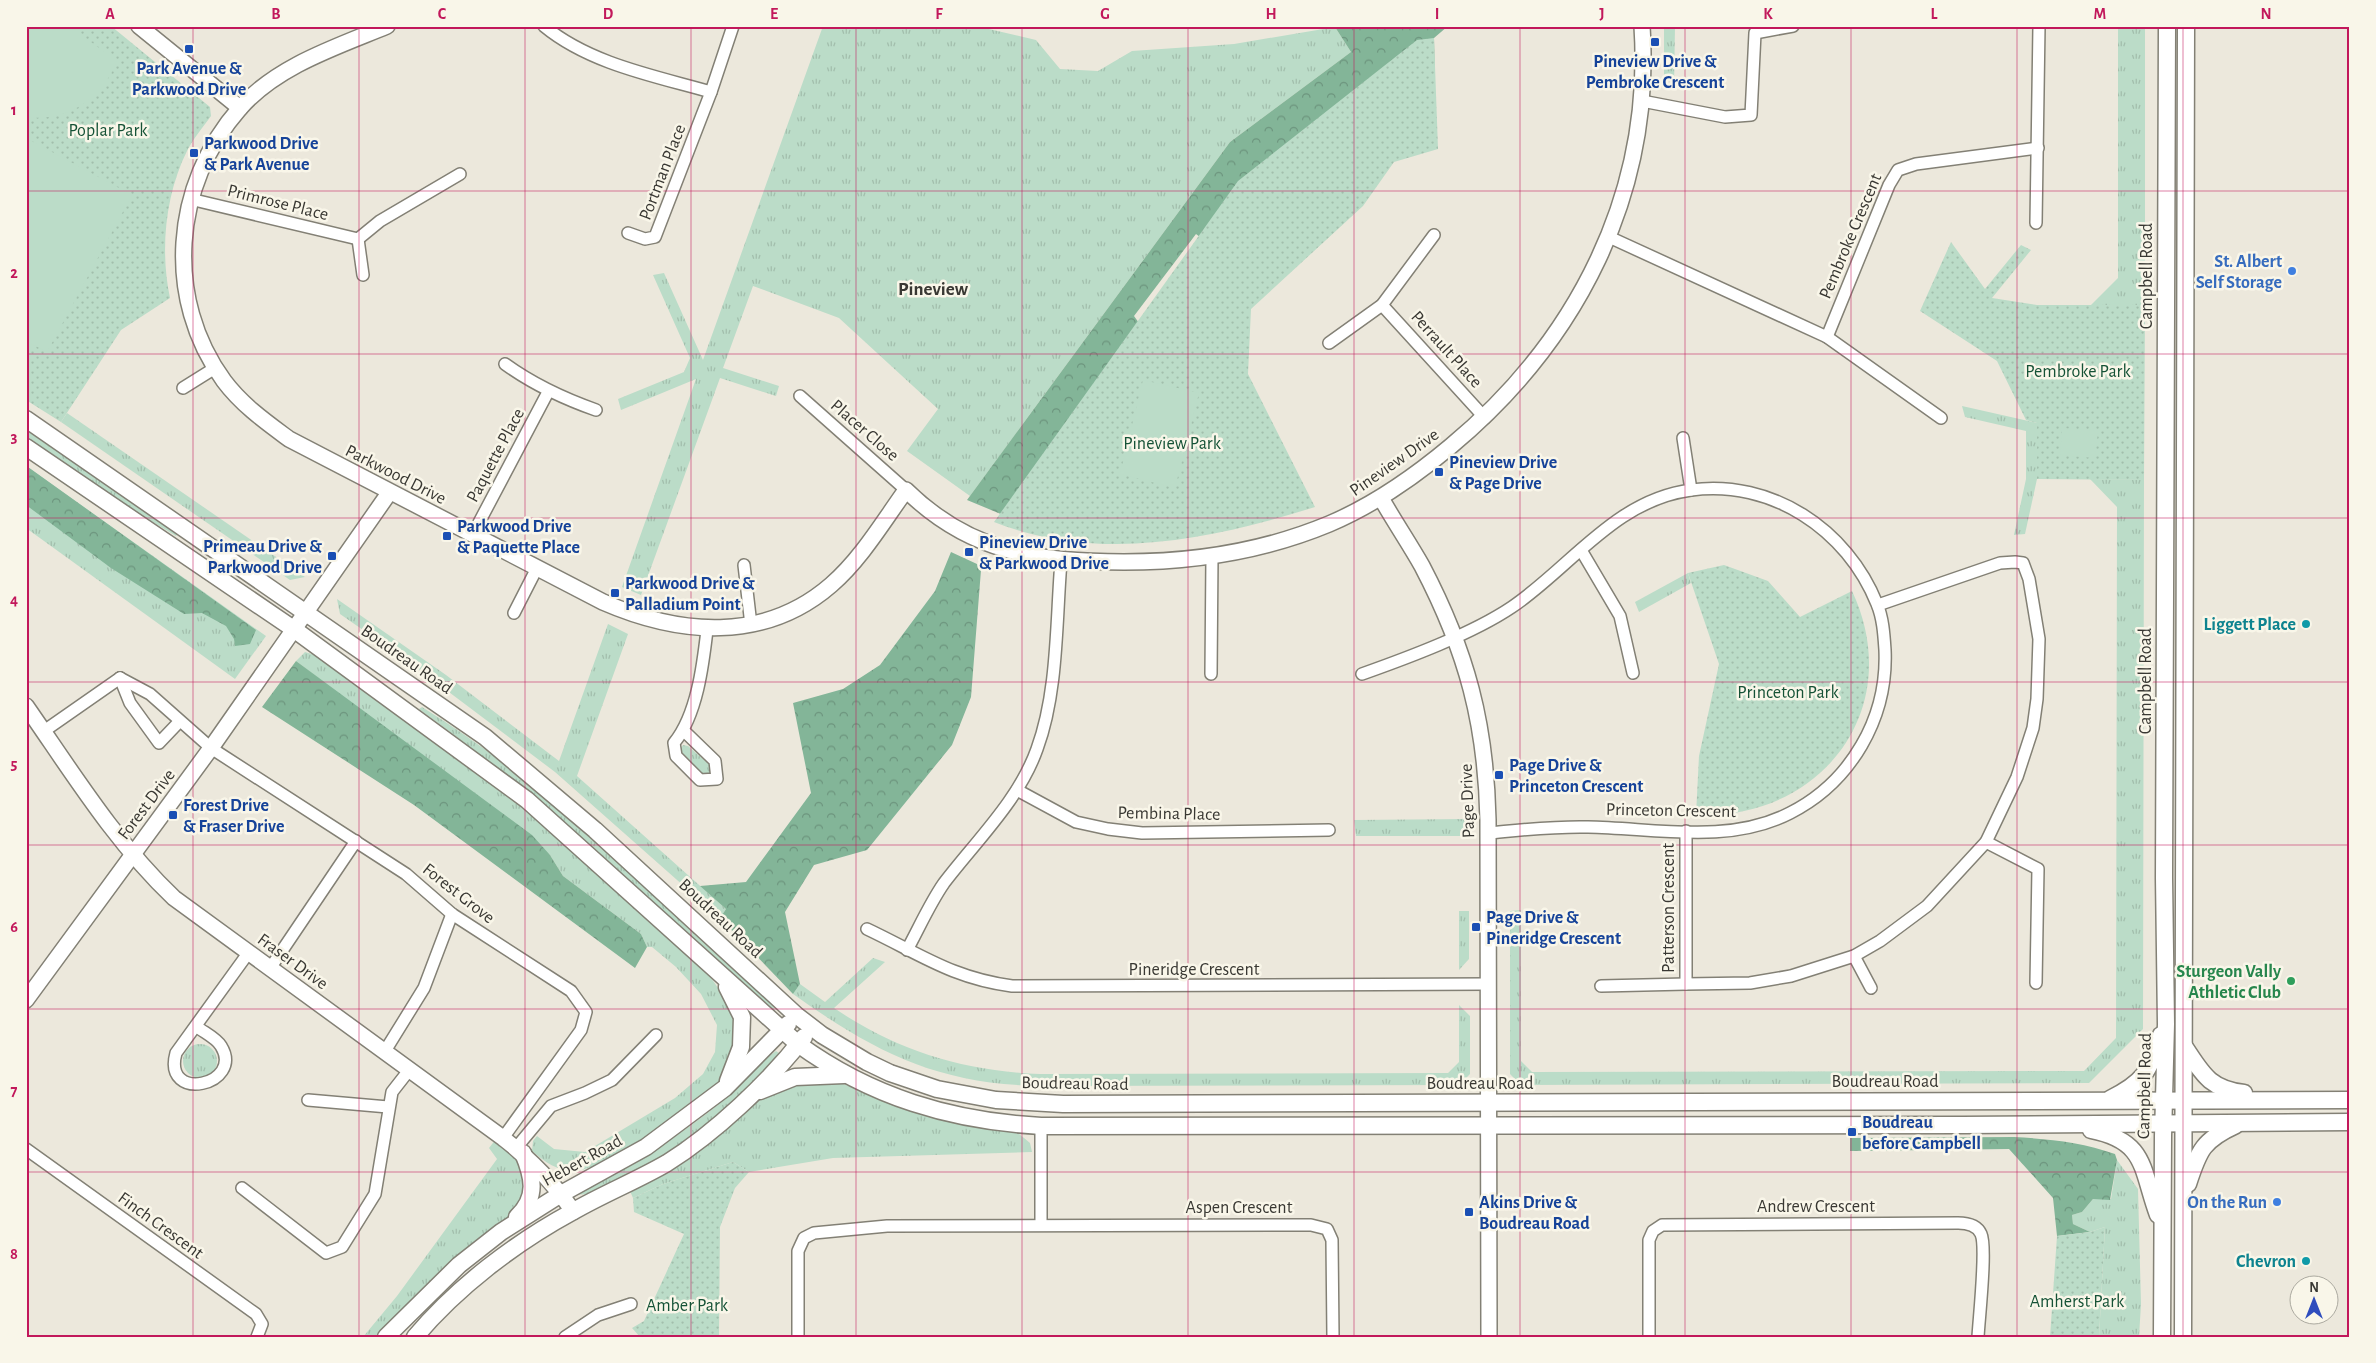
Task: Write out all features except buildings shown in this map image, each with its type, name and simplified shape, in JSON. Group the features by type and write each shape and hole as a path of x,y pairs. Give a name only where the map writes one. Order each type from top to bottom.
{"main road":[{"name":"Campbell Road","path":"2162,1337 2163,1124 2166,1024 2164,878 2167,26"},
{"path":"2183,1337 2186,26"},
{"name":"Boudreau Road","path":"26,419 485,737 595,830 724,946 811,1028 847,1051 890,1073 937,1089 996,1100 1063,1104 2350,1100"},
{"path":"26,447 294,630 527,800 798,1044 844,1075 883,1093 932,1110 980,1120 1040,1126 2062,1125 2350,1122"},
{"path":"724,979 742,1017 741,1047 725,1088"},
{"name":"Hebert Road","path":"386,1337 415,1305 459,1265 501,1232 561,1194 646,1148 725,1088 796,1015"},
{"path":"2108,1100 2137,1084 2144,1076 2166,1024"},
{"path":"415,1337 425,1325 486,1270 521,1244 572,1212 668,1162 751,1096 811,1028"},
{"path":"2184,1046 2206,1079 2217,1086 2230,1092 2296,1100"},
{"path":"751,1096 795,1077 844,1075"},
{"path":"2183,1201 2194,1165 2205,1144 2216,1135 2243,1122"},
{"path":"2062,1125 2106,1133 2121,1139 2132,1148 2148,1177 2152,1197 2162,1227"},
{"path":"501,1232 523,1211 532,1195 532,1181 520,1151"}],"street":[{"path":"139,26 240,108"},
{"name":"Parkwood Drive","path":"388,26 321,53 292,68 266,86 240,108 218,138 203,165 190,199 184,233 184,282 196,329 215,368 249,409 289,439 388,493 473,534 603,602 632,614 707,630 751,625 785,613 830,586 868,543 906,490"},
{"path":"544,26 559,39 594,56 711,92"},
{"name":"Portman Place","path":"628,233 645,239 655,237 711,92 733,26"},
{"name":"Pineview Drive","path":"906,490 944,522 980,542 1061,561 1155,562 1212,556 1248,549 1304,534 1382,498 1435,459 1485,418 1513,388 1548,345 1588,282 1609,237 1623,194 1637,137 1642,101 1642,26"},
{"path":"1642,101 1725,117 1751,115 1755,33 1792,26"},
{"path":"2036,223 2039,26"},
{"name":"Pembroke Crescent","path":"1827,337 1889,184 1898,170 1916,164 2038,148"},
{"path":"363,275 358,239 380,221 460,174"},
{"name":"Primrose Place","path":"190,199 358,239"},
{"path":"1330,344 1382,305 1434,235"},
{"path":"1609,237 1827,337 1941,418"},
{"name":"Perrault Place","path":"1382,305 1485,418"},
{"path":"505,364 534,385 596,410"},
{"path":"183,388 215,368"},
{"name":"Paquette Place","path":"473,534 548,392"},
{"name":"Placer Close","path":"800,396 906,490"},
{"path":"1683,438 1691,490"},
{"name":"Princeton Crescent","path":"1362,674 1391,664 1455,636 1510,608 1582,550 1609,525 1637,507 1664,496 1691,490 1726,489 1754,494 1781,503 1817,524 1849,556 1878,605 1884,639 1882,690 1879,707 1870,731 1846,768 1820,794 1789,813 1773,820 1738,830 1686,831 1583,826 1488,833"},
{"name":"Forest Drive","path":"26,1000 131,854 211,748 388,493"},
{"name":"Page Drive","path":"1382,498 1421,565 1455,636 1479,718 1486,770 1488,833 1489,1337"},
{"path":"1582,550 1620,616 1629,646 1633,673"},
{"path":"1210,674 1212,556"},
{"path":"907,950 942,886 1017,790 1036,752 1046,724 1051,691 1061,561"},
{"name":"Patterson Crescent","path":"1601,986 1750,983 1791,976 1854,956 1880,941 1927,906 1986,842 2017,777 2032,728 2037,699 2039,639 2029,579 2023,563 2000,563 1878,605"},
{"path":"744,565 751,625"},
{"path":"514,613 537,568"},
{"path":"684,731 715,761 717,779 700,780 676,756 674,742 684,731 691,712 705,650 707,630"},
{"path":"44,731 120,678 130,703 159,743 179,722"},
{"name":"Forest Grove","path":"120,678 150,694 179,722 211,748 356,840 406,874 452,914 571,991 586,1012 581,1030 503,1138"},
{"name":"Fraser Drive","path":"26,706 131,854 174,898 520,1151 561,1194 572,1212"},
{"name":"Pembina Place","path":"1017,790 1076,822 1108,829 1142,833 1329,830"},
{"name":"Patterson Crescent","path":"1686,831 1686,984"},
{"path":"271,968 356,840"},
{"path":"1986,842 2038,869 2036,983"},
{"path":"385,1051 424,988 452,914"},
{"name":"Pineridge Crescent","path":"868,929 924,960 961,975 987,983 1012,986 1488,984"},
{"path":"197,1027 218,1042 224,1057 222,1068 216,1078 200,1085 184,1080 175,1065 179,1047 197,1027 250,952"},
{"path":"1854,956 1871,988"},
{"path":"520,1151 551,1106 612,1080 656,1035"},
{"path":"242,1188 326,1253 342,1247 376,1194 388,1107 392,1092 410,1069"},
{"path":"308,1100 388,1107"},
{"path":"1040,1126 1041,1225"},
{"name":"Finch Crescent","path":"26,1149 256,1314 262,1324 257,1337"},
{"name":"Andrew Crescent","path":"1648,1337 1649,1240 1653,1231 1662,1225 1964,1223 1972,1225 1979,1230 1984,1242 1978,1337"},
{"name":"Aspen Crescent","path":"798,1337 798,1251 802,1241 808,1235 872,1227 1041,1225 1311,1225 1323,1227 1330,1235 1333,1246 1333,1337"},
{"path":"565,1337 598,1315 631,1304"}],"green space":[{"name":"Poplar Park","path":"26,26 111,26 210,107 211,116 187,151 169,204 166,223 165,261 170,298 121,330 61,422 26,400"},
{"path":"26,26 69,26 117,61 111,75 93,97 82,105 56,116 26,117"},
{"path":"823,26 976,26 1036,40 1060,69 1098,71 1132,51 1234,44 1335,27 1351,52 1230,142 970,496 907,451 938,409 839,318 753,286 723,368 779,386 776,396 720,378 641,595 622,587 696,379 621,410 618,399 684,372 690,358 653,275 664,273 703,360"},
{"path":"1448,26 1434,38 1435,83 1209,244 1196,234 1134,316 1149,337 1037,529 967,500 1230,142 1351,52 1335,27"},
{"path":"1664,26 1675,26 1674,87 1664,74"},
{"path":"2118,26 2145,26 2145,305 2091,305 2118,278"},
{"name":"Pineview Park","path":"1434,38 1438,149 1394,162 1363,206 1251,309 1248,374 1315,507 1236,529 1195,537 1155,542 1114,544 1074,542 1034,534 994,522 1238,181 1417,40"},
{"path":"26,138 132,195 47,352 26,341"},
{"name":"Pembroke Park","path":"1951,242 1985,289 2021,245 2031,250 1992,298 2037,305 2145,305 2144,480 2037,479 2037,423 2026,420 1997,361 1920,311"},
{"path":"1143,380 1199,393 1175,488 1120,474"},
{"path":"1962,406 2037,423 2037,479 2025,534 2014,535 2026,479 2026,431 1965,417"},
{"path":"67,413 305,577 290,580 61,422"},
{"path":"2062,428 2098,431 2095,458 2060,455"},
{"path":"26,430 178,533 176,536 128,507 26,439"},
{"path":"26,466 266,636 235,679 26,528"},
{"path":"28,467 256,630 250,644 235,646 234,639 226,626 202,613 184,614 111,568 26,505 26,468"},
{"path":"2090,479 2144,480 2143,1029 2089,1083 1521,1085 1510,1074 1510,911 1521,910 1521,1061 1532,1072 2084,1071 2116,1038 2117,507"},
{"path":"951,552 977,564 981,570 971,697 952,745 867,850 814,865 785,912 800,984 793,994 720,918 726,909 700,886 746,882 811,793 793,703 843,689 880,665 935,591"},
{"name":"Princeton Park","path":"1724,565 1768,581 1800,617 1852,591 1866,634 1869,676 1860,715 1842,749 1815,777 1781,799 1741,812 1696,815 1699,756 1719,664 1688,573"},
{"path":"1688,573 1691,583 1639,612 1635,602"},
{"path":"337,599 446,675 559,761 608,624 628,634 577,776 726,909 720,918 555,772 409,662 340,614"},
{"path":"305,652 315,655 442,744 566,842 711,978 721,992 733,1017 736,1035 734,1048 727,1067 721,1079 712,1090 676,1119 653,1134 608,1160 589,1168 569,1171 557,1168 532,1151 533,1141 537,1136 554,1149 585,1152 675,1098 703,1074 715,1052 717,1025 701,994 676,967 652,947 647,947 641,934 563,876 550,855 296,661"},
{"path":"296,661 532,835 550,855 563,876 641,934 647,947 635,968 414,805 262,707"},
{"path":"422,707 514,771 601,844 766,998 773,1006 777,1015 772,1015 590,844 528,792 419,709"},
{"path":"683,745 688,746 711,766 711,774 704,775 681,753 680,749"},
{"path":"1469,819 1469,836 1356,836 1354,820"},
{"path":"1459,911 1469,911 1469,959 1459,970"},
{"path":"873,958 885,962 834,1008 882,1036 932,1056 958,1063 1012,1072 1040,1074 1448,1073 1459,1062 1459,1005 1470,1016 1470,1074 1459,1085 1040,1086 1003,1084 970,1079 938,1072 880,1049 823,1015 793,994 800,984 825,1002"},
{"path":"200,1044 207,1045 212,1049 216,1054 216,1068 212,1073 207,1077 200,1078 193,1077 188,1073 184,1068 183,1061 184,1054 188,1049 193,1045"},
{"path":"776,1051 779,1053 767,1068 737,1099 684,1142 651,1164 590,1193 576,1194 645,1156 694,1123 719,1104"},
{"path":"821,1081 841,1083 922,1115 950,1122 1018,1133 1030,1143 1032,1152 833,1158 749,1172 733,1162 663,1184 633,1198 630,1191 724,1128 761,1098 793,1083"},
{"path":"2014,1137 2065,1142 2115,1154 2117,1160 2110,1200 2093,1199 2082,1212 2072,1215 2073,1224 2090,1232 2057,1236 2053,1198 2009,1149 1850,1151 1850,1138"},
{"path":"496,1139 519,1161 525,1187 520,1203 512,1216 472,1245 424,1287 378,1337 363,1337 397,1296 497,1159 489,1148"},
{"path":"2117,1160 2138,1189 2141,1304 2139,1337 2099,1337 2105,1227 2090,1232 2073,1224 2072,1215 2082,1212 2093,1199 2111,1199"},
{"name":"Amber Park","path":"733,1162 749,1172 735,1188 720,1227 719,1337 640,1337 632,1328 644,1321 684,1234 634,1212 633,1198 663,1184"},
{"name":"Amherst Park","path":"2105,1227 2099,1337 2050,1337 2057,1236 2090,1232"}],"place":[{"name":"Pineview Drive & Pembroke Crescent","path":"1655,42"},
{"name":"Park Avenue & Parkwood Drive","path":"189,49"},
{"name":"Parkwood Drive & Park Avenue","path":"194,153"},
{"name":"St. Albert Self Storage","path":"2292,271"},
{"name":"Pineview Drive & Page Drive","path":"1439,472"},
{"name":"Parkwood Drive & Paquette Place","path":"447,536"},
{"name":"Pineview Drive & Parkwood Drive","path":"969,552"},
{"name":"Primeau Drive & Parkwood Drive","path":"332,556"},
{"name":"Parkwood Drive & Palladium Point","path":"615,593"},
{"name":"Liggett Place","path":"2306,624"},
{"name":"Page Drive & Princeton Crescent","path":"1499,775"},
{"name":"Forest Drive & Fraser Drive","path":"173,815"},
{"name":"Page Drive & Pineridge Crescent","path":"1476,927"},
{"name":"Sturgeon Vally Athletic Club","path":"2291,981"},
{"name":"Boudreau before Campbell","path":"1852,1132"},
{"name":"On the Run","path":"2277,1202"},
{"name":"Akins Drive & Boudreau Road","path":"1469,1212"},
{"name":"Chevron","path":"2306,1261"}],"district":[{"name":"Pineview","path":"933,288"}]}
